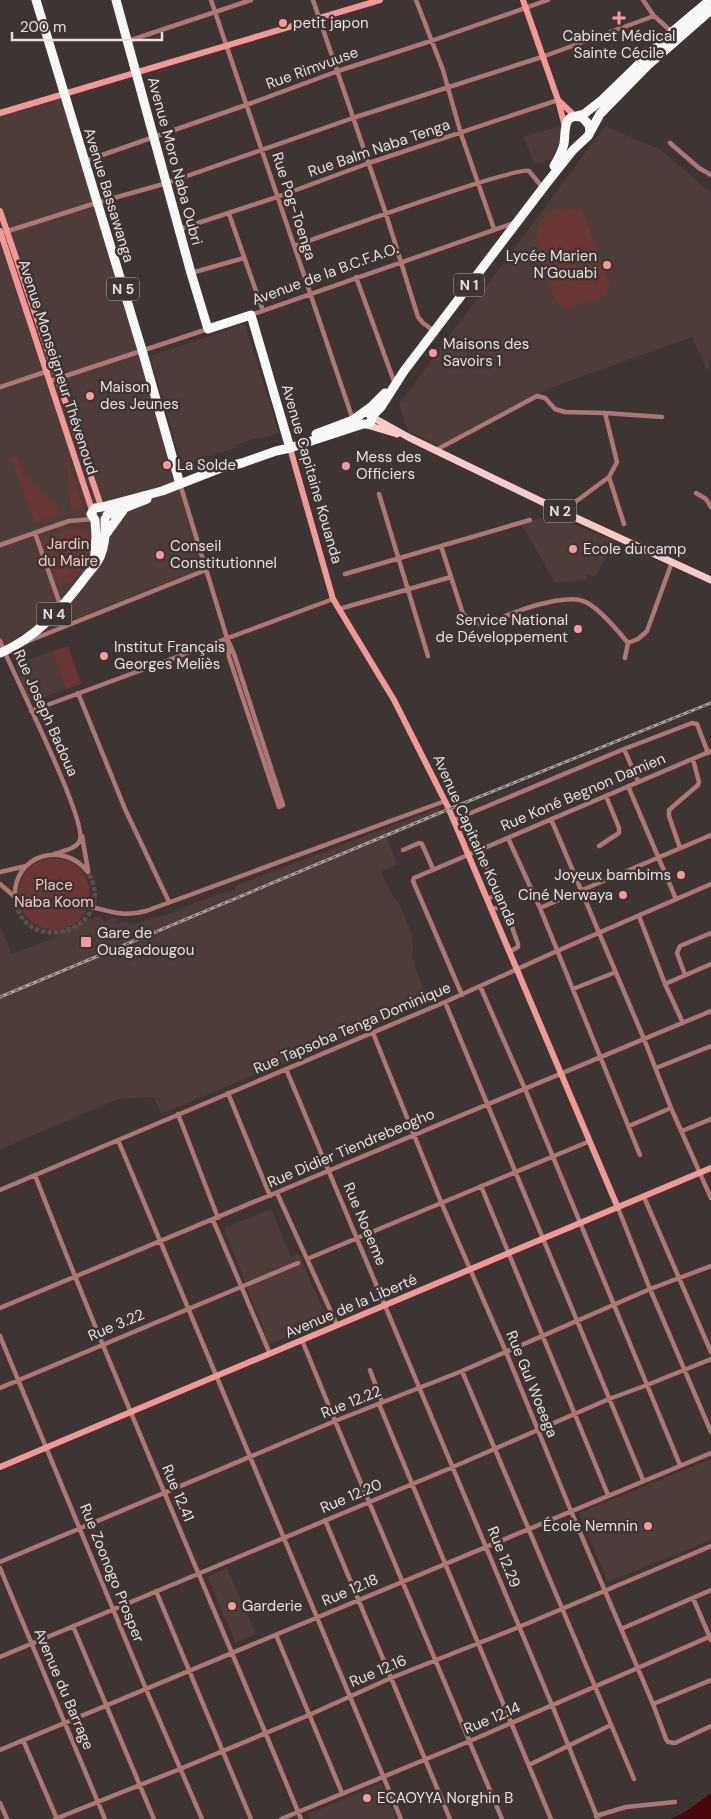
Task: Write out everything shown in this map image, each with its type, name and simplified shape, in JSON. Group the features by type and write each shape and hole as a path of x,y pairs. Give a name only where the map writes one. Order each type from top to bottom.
{"highway":[{"name":"Avenue Bassawanga","path":"36,0 142,350 180,484"},
{"name":"Avenue Moro Naba Oubri","path":"116,0 208,329"},
{"name":"N 1","path":"364,418 384,402 394,385 516,222 568,155 590,132 595,119 710,0"},
{"name":"N 1","path":"544,186 562,151 565,129 569,120 584,114 675,35 711,10"},
{"path":"576,116 587,121 590,132"},
{"path":"565,129 571,140 582,141"},
{"name":"Avenue de la B.C.F.A.O.","path":"208,329 251,315"},
{"name":"Avenue Capitaine Kouanda","path":"251,315 290,446"},
{"name":"N 4","path":"98,514 221,468 242,463 364,418"},
{"name":"N 4","path":"2,652 28,637 61,607 94,566 102,550 106,534 124,509 162,491"},
{"path":"98,514 124,509"},
{"path":"98,514 106,534"},
{"path":"94,566 98,514"}],"main road":[{"name":"N 2","path":"364,418 711,580"}],"street":[{"name":"Rue Pog-Toenga","path":"210,0 310,293 364,418"},
{"path":"128,41 251,0"},
{"path":"313,0 386,214 418,316 422,323 434,331"},
{"path":"0,113 380,0"},
{"path":"416,0 443,70 461,134 494,229"},
{"path":"523,0 558,100 565,129"},
{"name":"Rue Rimvuuse","path":"84,162 338,71 548,0"},
{"path":"643,0 654,16 675,35"},
{"path":"3,232 96,202 168,183 353,118 542,57 654,16"},
{"path":"558,100 576,116"},
{"name":"Rue Balm Naba Tenga","path":"180,230 558,100"},
{"path":"670,144 699,168 711,175"},
{"path":"294,246 478,183 526,170 544,186"},
{"name":"Avenue Monseigneur Thévenoud","path":"0,211 3,232 50,370 50,381 67,433 98,514"},
{"path":"229,214 262,311"},
{"name":"Avenue de la B.C.F.A.O.","path":"251,315 516,222"},
{"path":"191,273 244,258"},
{"path":"356,277 394,385"},
{"name":"Avenue de la B.C.F.A.O.","path":"50,381 208,329"},
{"path":"0,387 50,370 58,379 75,431 98,514 76,519 0,545"},
{"path":"436,450 537,396 545,398 555,410 565,412 662,417"},
{"path":"563,511 610,477 617,462 605,413"},
{"path":"67,433 75,431"},
{"name":"Avenue Capitaine Kouanda","path":"290,446 333,599 394,700 454,820 618,1208"},
{"path":"610,477 624,524"},
{"path":"180,484 227,638 284,805 278,807 229,656 227,638"},
{"path":"696,493 706,499 711,507"},
{"path":"379,494 428,656"},
{"path":"345,574 530,520"},
{"path":"36,533 61,607"},
{"path":"441,546 463,614 477,624 518,611 563,600 583,600 612,625 628,643"},
{"path":"628,643 646,631 672,562"},
{"path":"15,646 206,570"},
{"path":"338,609 451,577"},
{"path":"31,710 333,599"},
{"name":"Rue Joseph Badoua","path":"0,641 2,652 31,710 69,795 81,831"},
{"path":"625,658 628,643"},
{"path":"78,693 125,809 169,902"},
{"path":"454,820 624,749 694,723 697,724 710,752"},
{"path":"624,749 638,781"},
{"name":"Rue Koné Begnon Damien","path":"462,995 413,881 418,875 710,752"},
{"path":"680,848 668,816 669,810 698,785 699,782 693,759"},
{"path":"628,786 676,899"},
{"path":"599,846 619,834 619,828 606,796"},
{"path":"92,906 112,912 133,915 445,801"},
{"path":"551,819 644,1039 671,1108 711,1198"},
{"path":"54,854 73,858 88,872 81,831"},
{"path":"0,872 27,865 39,857 74,847 80,842 81,831"},
{"path":"540,908 711,835"},
{"path":"508,838 540,908 640,1155"},
{"path":"403,850 419,843 422,844 433,868"},
{"path":"479,849 496,890 494,896 487,899"},
{"path":"0,884 15,897 17,882 27,865"},
{"name":"Rue Tapsoba Tenga Dominique","path":"0,1190 462,995 599,932 711,884"},
{"path":"491,909 502,907 506,910 518,944 518,947 509,952"},
{"path":"639,916 665,984 683,1023"},
{"path":"684,975 677,949 711,933"},
{"path":"665,984 711,964"},
{"path":"573,989 616,972"},
{"path":"480,986 525,1089 579,1224 680,1465"},
{"path":"445,1002 643,1480"},
{"name":"Rue Didier Tiendrebeogho","path":"0,1308 711,1011"},
{"name":"Rue Gul Woeega","path":"373,1033 441,1202 506,1352 666,1739 671,1743 675,1743 711,1726"},
{"path":"656,1068 711,1046"},
{"name":"Rue Noeeme","path":"286,1069 386,1305"},
{"path":"228,1093 270,1196"},
{"path":"629,1126 671,1108"},
{"path":"178,1114 215,1219 270,1354"},
{"path":"682,1131 711,1119"},
{"path":"118,1140 401,1819"},
{"path":"307,1259 590,1141"},
{"name":"Avenue de la Liberté","path":"0,1468 711,1168"},
{"name":"Rue 12.41","path":"35,1175 74,1277 301,1819"},
{"path":"481,1186 608,1495"},
{"path":"277,1193 337,1325"},
{"path":"644,1197 711,1352"},
{"path":"618,1208 650,1289 711,1432"},
{"name":"Rue 3.22","path":"0,1388 298,1263"},
{"name":"Rue 12.22","path":"0,1562 335,1421 462,1371 650,1289 711,1266"},
{"name":"Rue 12.29","path":"386,1305 597,1817"},
{"name":"Rue Zoonogo Prosper","path":"0,1336 146,1689 202,1819"},
{"path":"302,1340 502,1819"},
{"name":"Rue 12.20","path":"0,1656 453,1467 609,1399 711,1359"},
{"path":"370,1370 380,1403 444,1563 551,1819"},
{"path":"462,1371 634,1779"},
{"name":"Rue 12.18","path":"0,1750 711,1453"},
{"path":"325,1520 450,1819"},
{"name":"Rue 12.16","path":"56,1819 180,1769 309,1715 391,1678 519,1627 711,1546"},
{"name":"Avenue du Barrage","path":"0,1568 105,1819"},
{"path":"621,1629 711,1590"},
{"path":"156,1591 251,1819"},
{"path":"693,1598 711,1637"},
{"path":"73,1626 154,1819"},
{"path":"276,1635 342,1793"},
{"name":"Rue 12.14","path":"281,1819 470,1741 711,1637"},
{"path":"653,1704 711,1680"},
{"path":"529,1764 610,1725"},
{"path":"23,1740 56,1819"},
{"path":"597,1817 626,1808 675,1802"},
{"path":"0,1803 7,1819"}],"shaded area":[{"path":"64,94 206,570 0,653 0,113"},
{"path":"560,126 560,143 553,159 534,164 524,137"},
{"name":"Lycée Marien N´Gouabi","path":"605,126 661,150 711,193 711,352 708,372 692,337 550,388 440,446 408,431 399,404"},
{"path":"245,324 279,433 261,439 260,437 236,445 237,447 185,464 181,463 150,356"},
{"name":"Ecole du camp","path":"549,515 616,541 595,577 587,573 587,580 555,583 522,525"},
{"path":"52,651 66,689 29,703 16,665"},
{"path":"438,808 441,816 387,838 397,864 381,872 390,891 400,905 411,932 413,944 412,958 428,1002 161,1114 154,1097 119,1099 0,1149 0,926 12,954 57,937 55,933 100,915 103,922 115,917 118,924 127,921 129,925 165,915 212,896 235,890 235,886"},
{"path":"271,1209 291,1257 299,1254 328,1322 269,1344 224,1228"},
{"name":"École Nemnin","path":"711,1459 711,1540 608,1582 579,1513"},
{"name":"Garderie","path":"227,1568 256,1634 236,1643 207,1577"},
{"name":"ECAOYYA Norghin B","path":"381,1784 396,1819 310,1819 308,1814"},
{"path":"711,1793 711,1819 671,1819 685,1812"}],"green space":[{"path":"559,208 581,210 611,288 603,297 565,309 553,296 536,235 543,218"},
{"path":"66,454 83,507 72,511 71,507"},
{"path":"17,456 24,475 58,508 60,514 35,523 11,458"},
{"name":"Jardin du Maire","path":"75,527 83,529 88,533 90,551 87,564 70,583 58,583 41,540"},
{"path":"68,646 81,684 66,689 52,651"},
{"name":"Place Naba Koom","path":"61,858 80,868 88,880 90,894 88,908 80,920 68,928 47,930 28,920 20,908 18,887 28,868 40,860"}],"tunnel":[{"path":"15,897 22,917 34,928 50,933 66,930 81,922 92,909 95,892 88,872"}],"railway":[{"path":"0,997 449,809 711,703"}],"place":[{"name":"Cabinet Médical Sainte Cécile","path":"619,18"},
{"name":"petit japon","path":"283,23"},
{"name":"Lycée Marien N´Gouabi","path":"607,265"},
{"name":"Maisons des Savoirs 1","path":"433,353"},
{"name":"Maison des Jeunes","path":"90,396"},
{"name":"La Solde","path":"167,465"},
{"name":"Mess des Officiers","path":"346,466"},
{"name":"Ecole du camp","path":"573,549"},
{"name":"Conseil Constitutionnel","path":"160,555"},
{"name":"Service National de Développement","path":"578,629"},
{"name":"Institut Français Georges Meliès","path":"104,656"},
{"name":"Joyeux bambims","path":"681,875"},
{"name":"Ciné Nerwaya","path":"623,895"},
{"name":"Gare de Ouagadougou","path":"86,942"},
{"name":"École Nemnin","path":"648,1526"},
{"name":"Garderie","path":"232,1606"},
{"name":"ECAOYYA Norghin B","path":"367,1798"}]}
